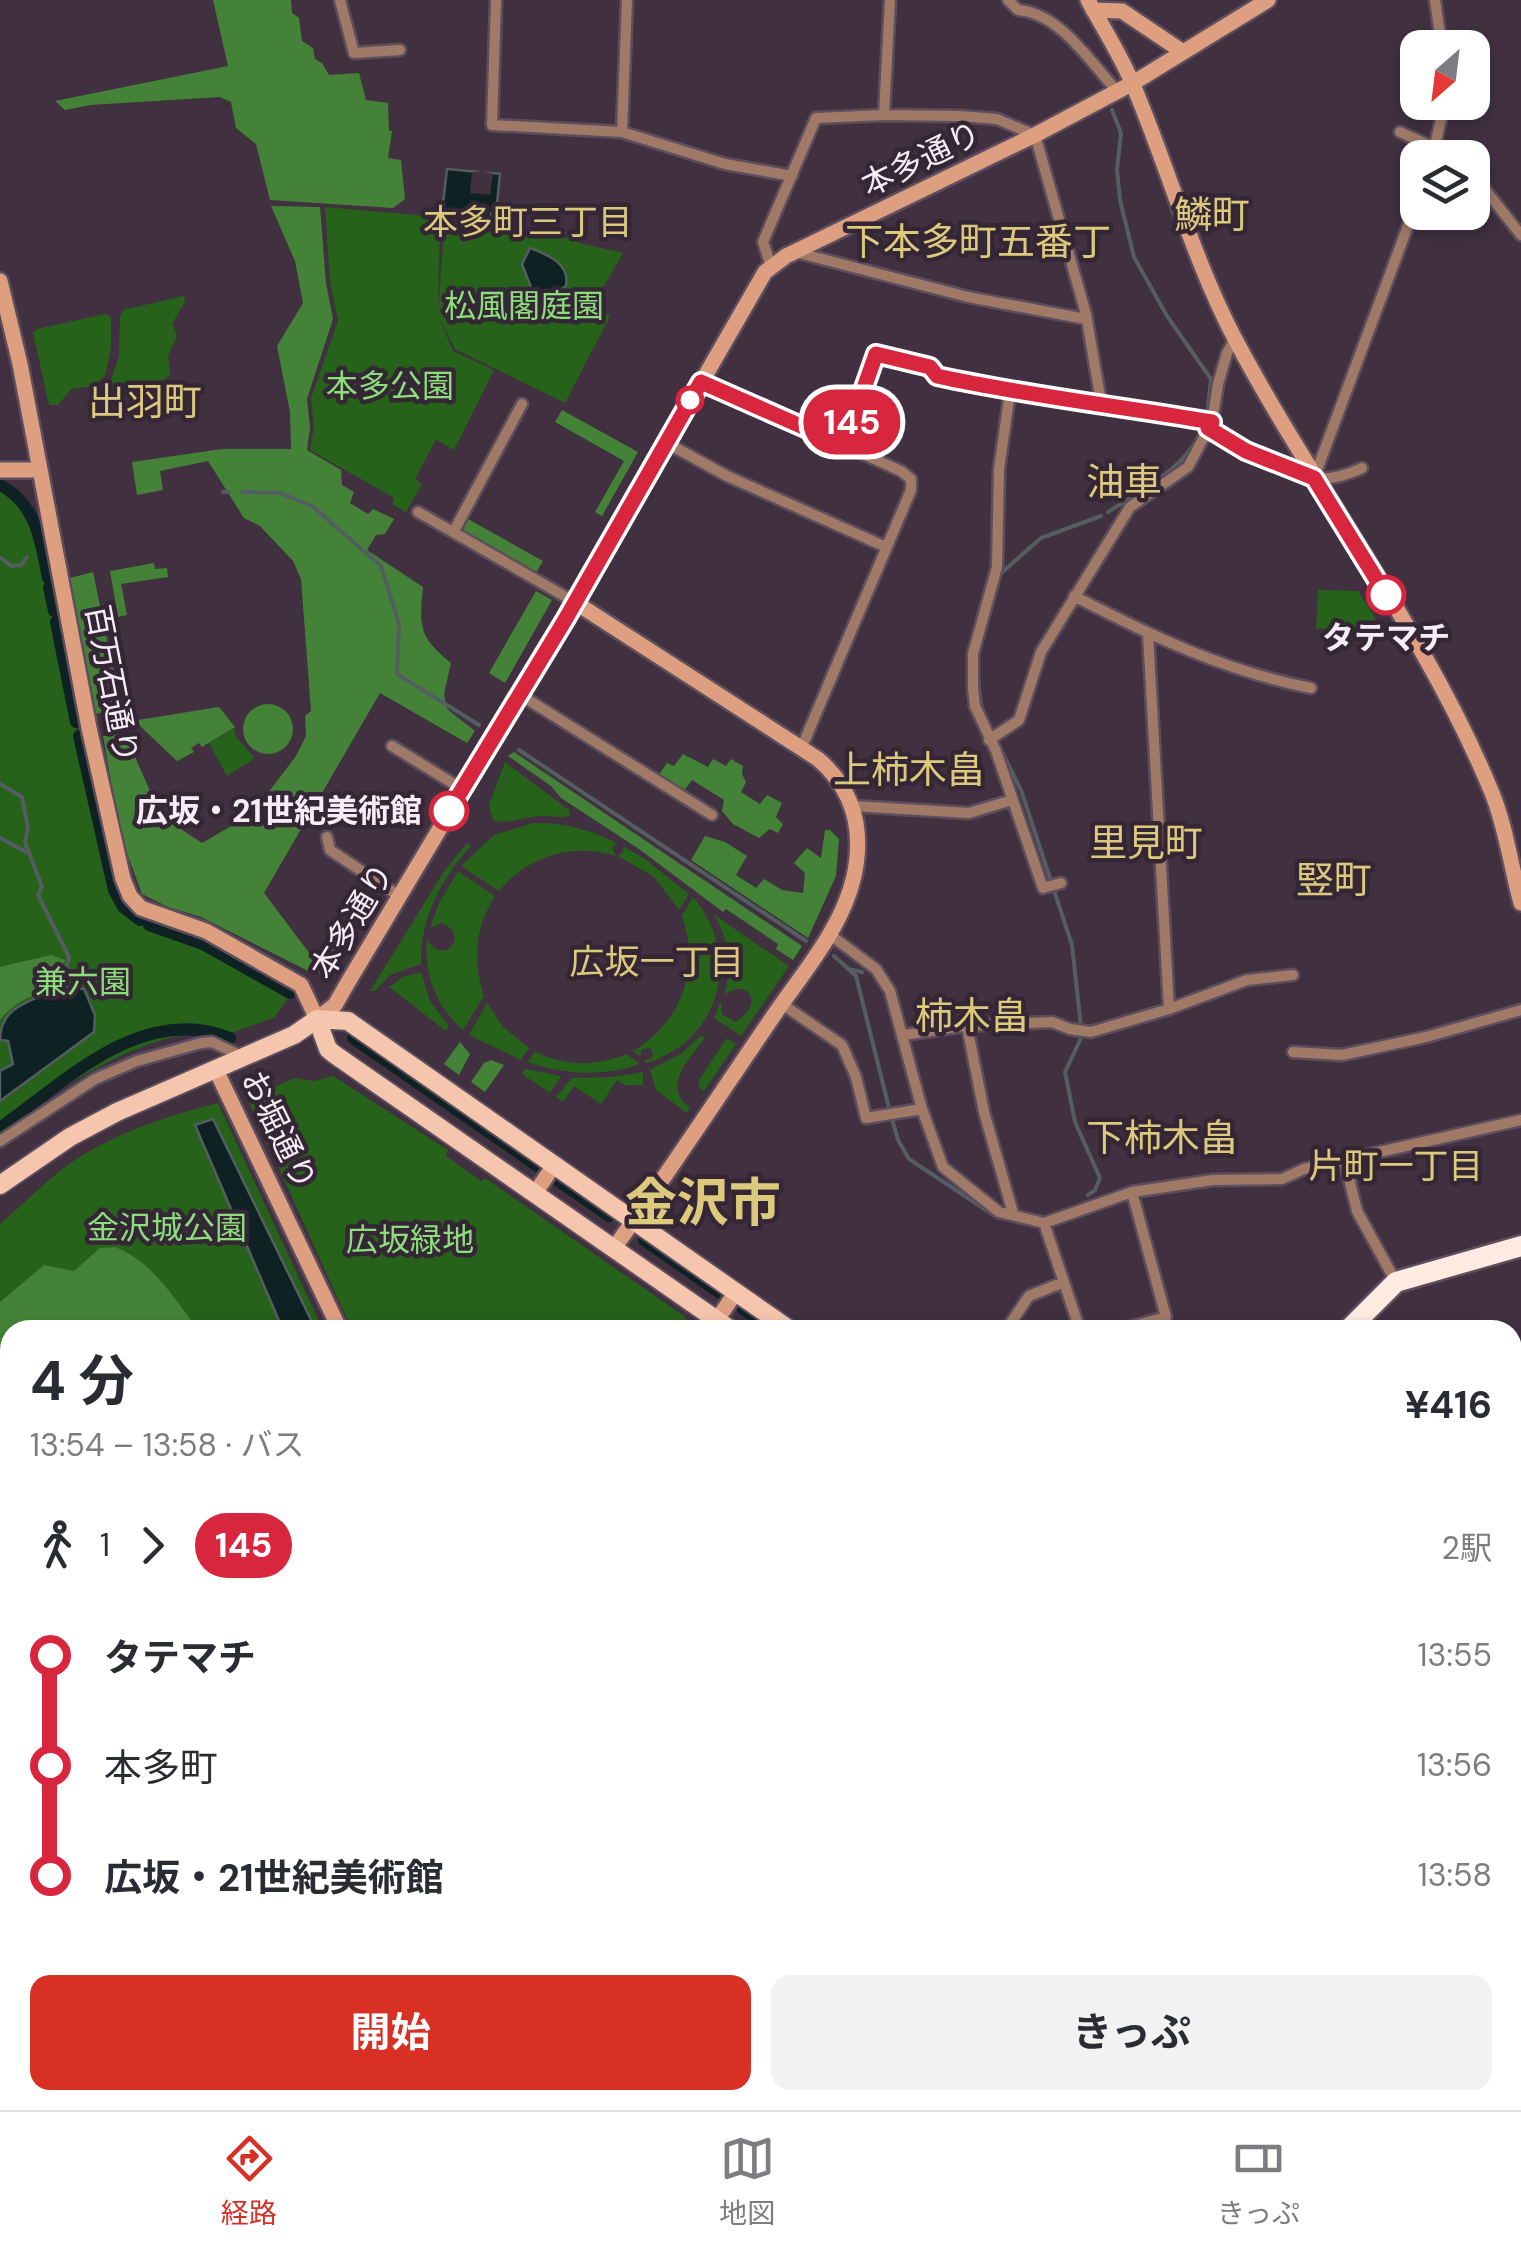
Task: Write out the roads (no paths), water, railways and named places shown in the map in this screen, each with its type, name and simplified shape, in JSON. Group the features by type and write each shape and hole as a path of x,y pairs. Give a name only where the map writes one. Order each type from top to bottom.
{"highway":[{"path":"1358,1320 1396,1282 1521,1246"}],"main road":[{"path":"216,1070 294,1035 317,1019 348,1021 776,1320"},
{"name":"百万石通り","path":"317,1019 328,1049 614,1248 710,1320"},
{"name":"お堀通り","path":"0,1185 70,1136 216,1070"}],"street":[{"path":"340,0 354,53 400,50"},
{"path":"496,0 492,125 622,132 725,164 792,176"},
{"path":"622,132 627,0"},
{"path":"884,114 890,0"},
{"path":"1008,0 1018,10 1056,25 1117,91"},
{"name":"本多通り","path":"317,1019 335,1004 771,266 1117,91 1268,0"},
{"path":"1435,0 1439,30"},
{"path":"1090,5 1122,10 1183,52"},
{"path":"1090,5 1132,82 1235,339 1314,478 1422,654 1476,756 1494,797 1521,903"},
{"path":"771,266 763,242 816,118 884,114 998,119 1034,135 1086,319 1101,402"},
{"path":"1400,132 1414,140"},
{"path":"1490,196 1521,235"},
{"path":"1314,478 1406,230"},
{"path":"794,252 968,297 1086,319"},
{"path":"0,281 39,470 0,470"},
{"path":"989,740 1019,720 1041,652 1130,506 1188,467 1210,425 1218,384 1235,339"},
{"path":"844,445 876,354 930,367 937,376 1010,392 1101,402 1210,425 1246,451 1314,478 1334,478 1362,468"},
{"path":"701,382 911,478 911,490 801,749"},
{"path":"1010,392 998,469 997,567 973,654 975,706 1042,888 1061,883"},
{"path":"454,531 522,404"},
{"path":"665,442 727,476 886,547"},
{"name":"百万石通り","path":"39,470 89,728 130,896 141,908 206,931 301,985 317,1019"},
{"path":"418,512 573,601 801,749 833,773 854,806 856,868 844,907 689,1145 614,1248"},
{"path":"1074,596 1148,634 1224,666 1310,688"},
{"path":"1148,634 1169,1008"},
{"path":"519,694 712,816"},
{"path":"392,746 462,789"},
{"path":"854,806 969,813 1012,800"},
{"path":"327,837 330,850 398,896"},
{"path":"829,934 876,969 890,991 922,1109 943,1167 999,1212 1044,1224 1132,1192 1213,1180 1282,1179 1304,1169 1521,1120"},
{"path":"904,1036 967,1026 1052,1022 1091,1032 1247,980 1293,975"},
{"path":"782,1004 842,1045 856,1077 866,1118 922,1109"},
{"path":"1293,1052 1342,1055 1426,1037 1521,1010"},
{"path":"967,1026 984,1112 1013,1213"},
{"path":"0,1141 95,1079 136,1060 212,1042 244,1058"},
{"name":"お堀通り","path":"216,1070 335,1320"},
{"path":"1345,1162 1358,1211 1396,1282"},
{"path":"535,1193 555,1164"},
{"path":"1132,1192 1166,1317 1155,1320"},
{"path":"1044,1224 1077,1320"},
{"path":"1012,1320 1028,1296 1064,1282"},
{"path":"722,1320 736,1292"}],"waterway":[{"path":"1112,110 1121,133 1117,170 1120,200 1134,257 1167,316 1211,379 1207,414"},
{"path":"1108,512 1176,465 1203,426"},
{"path":"0,485 22,502 29,513 48,578"},
{"path":"223,492 229,492"},
{"path":"242,492 280,493 312,506 381,566 399,624 397,674 479,725"},
{"path":"999,575 1041,538 1101,516"},
{"path":"0,557 11,566 18,565"},
{"path":"21,565 27,557"},
{"path":"49,587 54,611"},
{"path":"56,622 76,722"},
{"path":"978,681 982,711"},
{"path":"79,736 114,890 123,907 140,920"},
{"path":"997,742 1021,790 1072,945 1081,1027"},
{"path":"519,750 806,941"},
{"path":"0,784 22,797 28,828 25,842 42,887 38,895 69,957 62,987"},
{"path":"0,838 26,852"},
{"path":"149,925 203,944 290,993"},
{"path":"834,956 856,976 890,1112"},
{"path":"848,969 862,972"},
{"path":"0,1128 79,1070 136,1039 166,1031 198,1030 230,1038"},
{"path":"1082,1036 1065,1072 1075,1122 1100,1178 1088,1195"},
{"path":"353,1038 539,1167"},
{"path":"892,1119 909,1159 998,1218"},
{"path":"557,1180 609,1216"},
{"path":"644,1240 720,1293"},
{"path":"743,1309 759,1320"}],"place":[{"name":"タテマチ","path":"1386,595"},
{"name":"広坂・21世紀美術館","path":"449,811"}],"district":[{"name":"鱗町","path":"1212,215"},
{"name":"本多町三丁目","path":"528,222"},
{"name":"下本多町五番丁","path":"978,242"},
{"name":"出羽町","path":"145,402"},
{"name":"油車","path":"1124,482"},
{"name":"上柿木畠","path":"909,770"},
{"name":"里見町","path":"1146,843"},
{"name":"竪町","path":"1334,880"},
{"name":"広坂一丁目","path":"657,962"},
{"name":"柿木畠","path":"972,1016"},
{"name":"下柿木畠","path":"1162,1138"},
{"name":"片町一丁目","path":"1396,1166"},
{"name":"金沢市","path":"703,1203"}],"park label":[{"name":"松風閣庭園","path":"524,306"},
{"name":"本多公園","path":"390,386"},
{"name":"兼六園","path":"83,982"},
{"name":"金沢城公園","path":"167,1228"},
{"name":"広坂緑地","path":"410,1240"}]}
